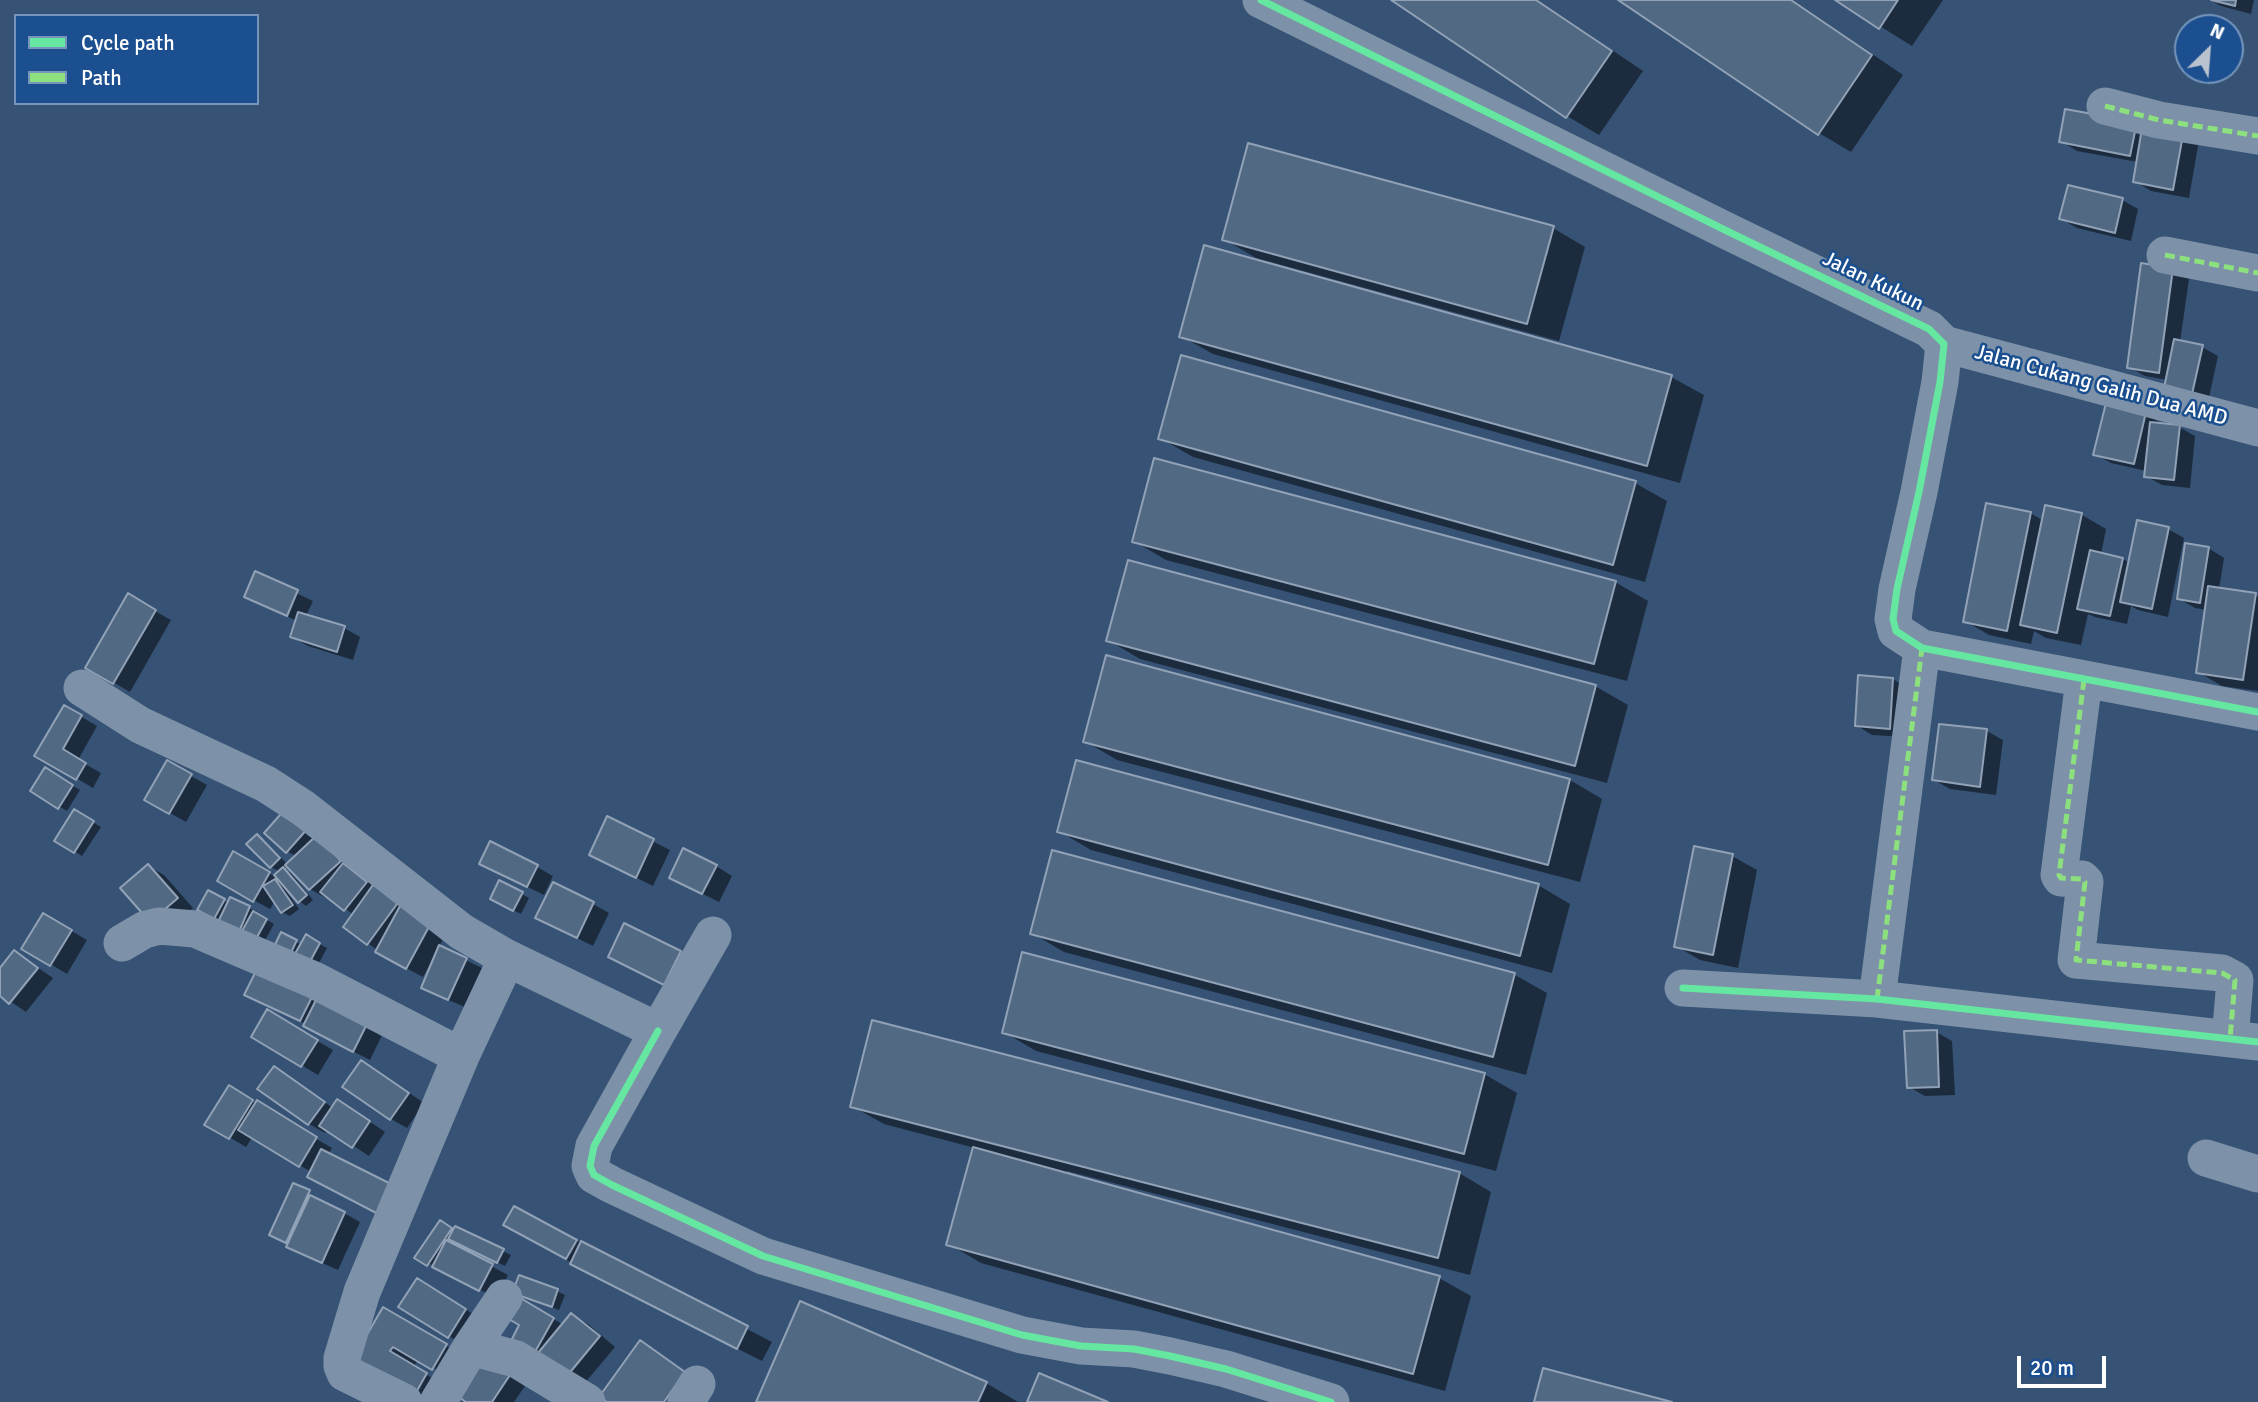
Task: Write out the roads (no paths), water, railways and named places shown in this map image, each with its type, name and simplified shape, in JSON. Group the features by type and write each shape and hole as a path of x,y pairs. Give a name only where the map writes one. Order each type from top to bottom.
{"street":[{"name":"Jalan Kukun","path":"1261,0 1727,231 1903,315 1929,329 1944,344"},
{"path":"2105,106 2159,120 2258,136"},
{"path":"2165,255 2258,273"},
{"name":"Jalan Cukang Galih Dua AMD","path":"1944,344 2258,428"},
{"path":"1944,344 1932,423 1897,589 1893,619 1896,631 1922,648 2258,712"},
{"path":"1877,999 1922,648"},
{"path":"1683,988 1877,999 2244,1040 2235,980 2222,973 2076,960 2085,882 2061,878 2059,875 2084,680"},
{"path":"82,688 140,724 266,784 303,808 462,932 507,958 658,1031"},
{"path":"122,943 144,930 159,926 175,925 195,929 314,980 461,1056"},
{"path":"713,935 594,1146 590,1166 594,1175 764,1256 1022,1335 1081,1346 1134,1349 1170,1356 1226,1369 1331,1402"},
{"path":"404,1402 345,1373 342,1358 362,1292 461,1056 507,958"},
{"path":"2206,1158 2258,1174"},
{"path":"438,1402 504,1298"},
{"path":"471,1347 516,1359 587,1402"}]}
